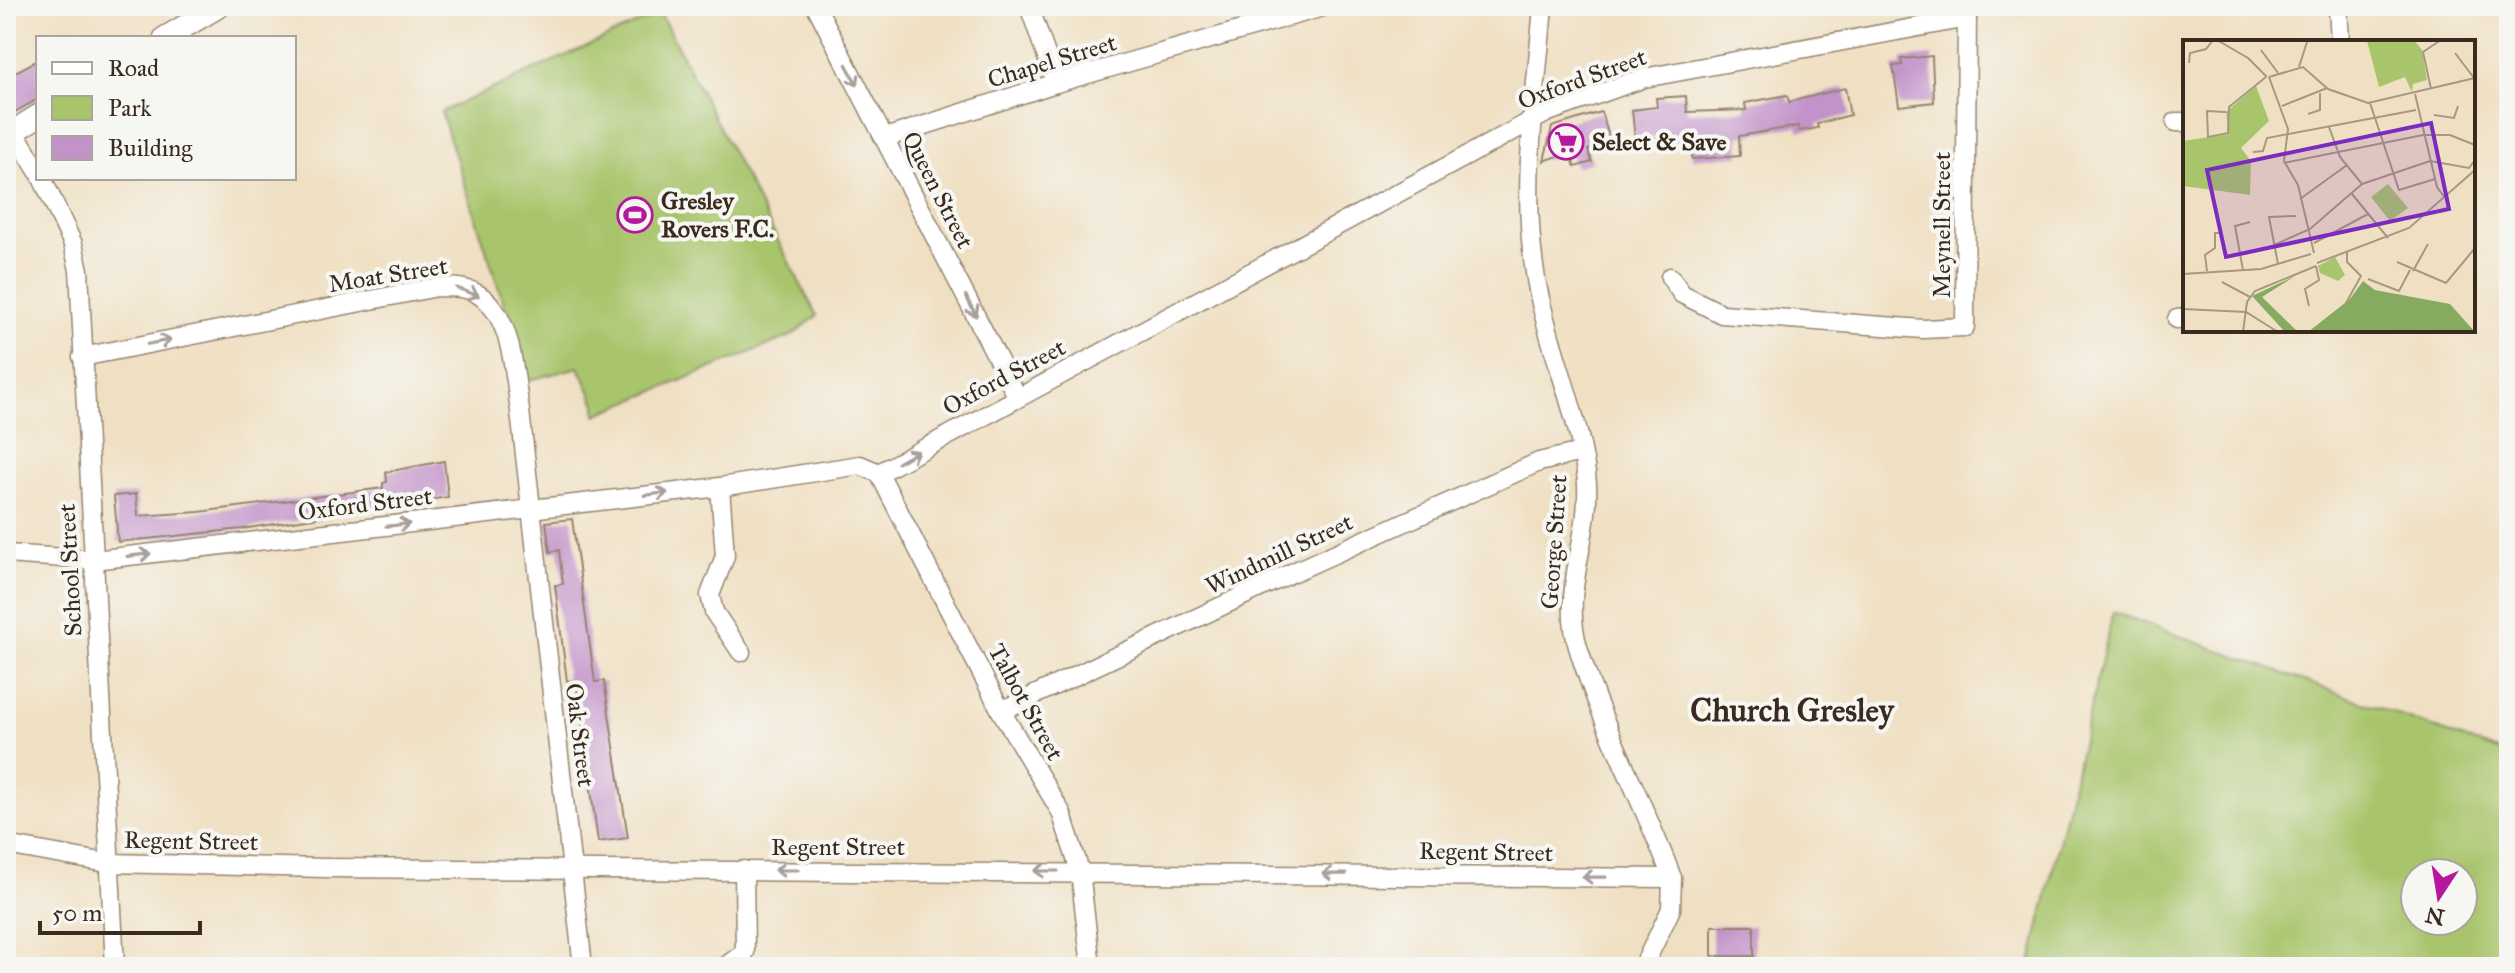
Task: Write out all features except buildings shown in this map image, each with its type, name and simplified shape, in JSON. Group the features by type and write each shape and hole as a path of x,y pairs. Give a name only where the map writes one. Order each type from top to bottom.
{"street":[{"path":"168,36 219,6"},
{"name":"Queen Street","path":"816,6 1017,396"},
{"path":"1029,6 1056,83"},
{"name":"Chapel Street","path":"885,138 1056,83 1326,6"},
{"name":"George Street","path":"1543,6 1529,210 1536,280 1586,474 1586,504 1570,604 1577,647 1672,878 1671,909 1643,967"},
{"path":"2338,6 2340,40"},
{"name":"Oxford Street","path":"6,554 94,560 720,487 860,465 879,473 1534,120 1644,78 1967,12"},
{"name":"Meynell Street","path":"1670,277 1682,294 1722,314 1923,329 1965,327 1967,12"},
{"path":"36,117 10,133 36,168"},
{"name":"School Street","path":"43,180 73,244 79,270 107,863 115,967"},
{"name":"Moat Street","path":"82,357 437,287 476,293 490,304 501,322 511,355 528,509"},
{"name":"Windmill Street","path":"1001,711 1287,575 1539,462 1581,452"},
{"name":"Talbot Street","path":"879,473 1001,711 1061,812 1080,871 1091,967"},
{"path":"720,487 725,556 710,595 714,612 741,652"},
{"name":"Oak Street","path":"528,509 583,967"},
{"name":"Regent Street","path":"6,845 107,863 573,870 1080,871 1672,878"},
{"path":"725,967 745,952 744,870"}],"green space":[{"name":"Gresley Rovers F.C.","path":"660,13 817,316 791,336 596,415 596,404 579,367 529,380 441,112"},
{"path":"2113,612 2509,755 2509,967 2030,967"}],"place":[{"name":"Select & Save","path":"1566,142"},
{"name":"Gresley Rovers F.C.","path":"635,215"}],"district":[{"name":"Church Gresley","path":"1792,710"}]}
